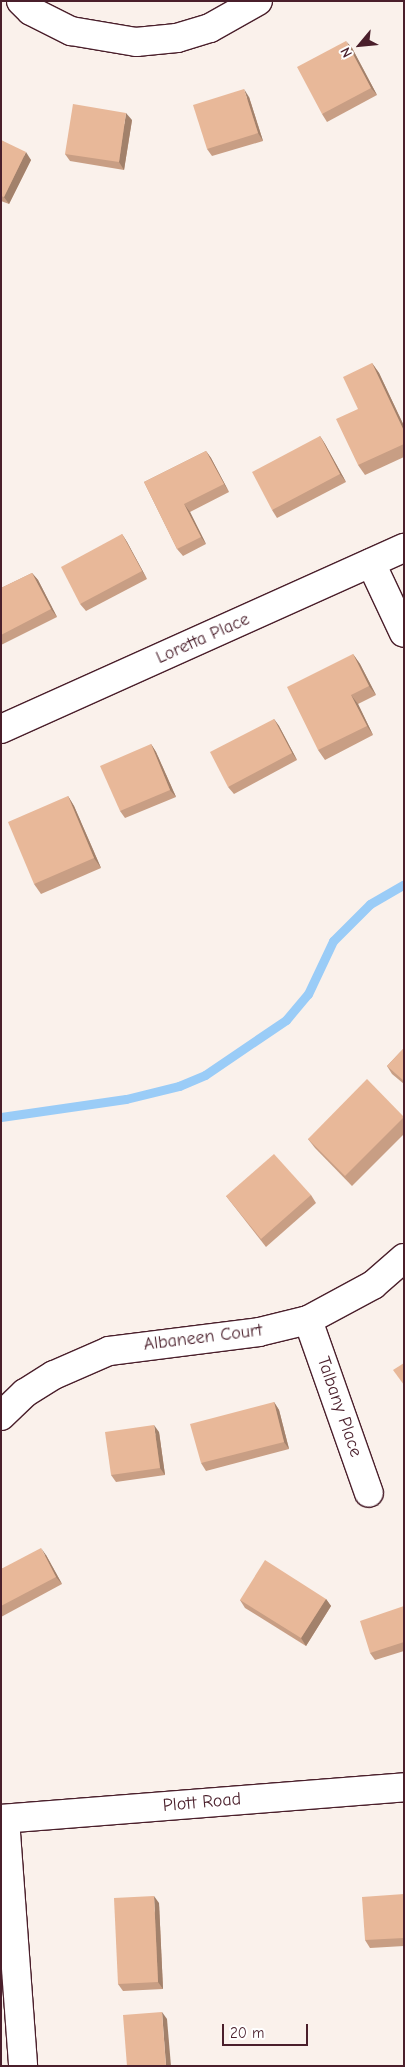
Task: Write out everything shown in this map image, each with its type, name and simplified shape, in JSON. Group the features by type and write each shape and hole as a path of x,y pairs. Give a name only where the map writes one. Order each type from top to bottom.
{"street":[{"path":"21,1 31,10 71,31 136,42 177,38 210,28 258,1"},
{"name":"Loretta Place","path":"1,729 404,548"},
{"path":"371,563 404,633"},
{"name":"Albaneen Court","path":"1,1416 25,1393 39,1384 109,1351 259,1332 308,1320 373,1285 404,1258"},
{"name":"Talbany Place","path":"308,1320 369,1493"},
{"name":"Plott Road","path":"3,1819 404,1787"},
{"path":"3,1819 23,2066"}],"building":[{"path":"346,41 371,88 322,114 297,67"},
{"path":"244,89 258,133 207,149 193,105"},
{"path":"73,104 126,113 119,162 65,154"},
{"path":"1,140 26,152 4,197 1,196"},
{"path":"372,363 404,431 404,444 358,465 336,419 358,409 343,377"},
{"path":"320,436 340,474 272,510 252,472"},
{"path":"206,451 224,484 184,504 201,537 177,549 144,482"},
{"path":"122,534 142,571 80,604 61,567"},
{"path":"32,573 51,609 1,635 1,588"},
{"path":"353,654 369,686 351,695 367,726 318,750 287,687"},
{"path":"274,719 292,753 228,787 210,752"},
{"path":"151,744 170,790 120,811 100,766"},
{"path":"68,796 94,858 34,884 8,822"},
{"path":"404,1048 404,1081 387,1066"},
{"path":"367,1079 404,1117 345,1176 308,1139"},
{"path":"274,1154 311,1195 261,1239 226,1196"},
{"path":"404,1363 404,1385 393,1370"},
{"path":"274,1402 284,1442 201,1463 190,1424"},
{"path":"154,1425 160,1468 111,1475 105,1432"},
{"path":"41,1548 56,1577 1,1606 1,1569"},
{"path":"265,1560 326,1599 301,1638 240,1600"},
{"path":"404,1606 404,1642 370,1653 360,1621"},
{"path":"404,1894 404,1938 365,1940 362,1897"},
{"path":"154,1896 158,1982 118,1984 114,1898"},
{"path":"162,2012 166,2066 127,2066 123,2015"}],"waterway":[{"path":"1,1117 126,1099 179,1086 205,1075 286,1020 308,994 333,941 370,904 404,884"}]}
